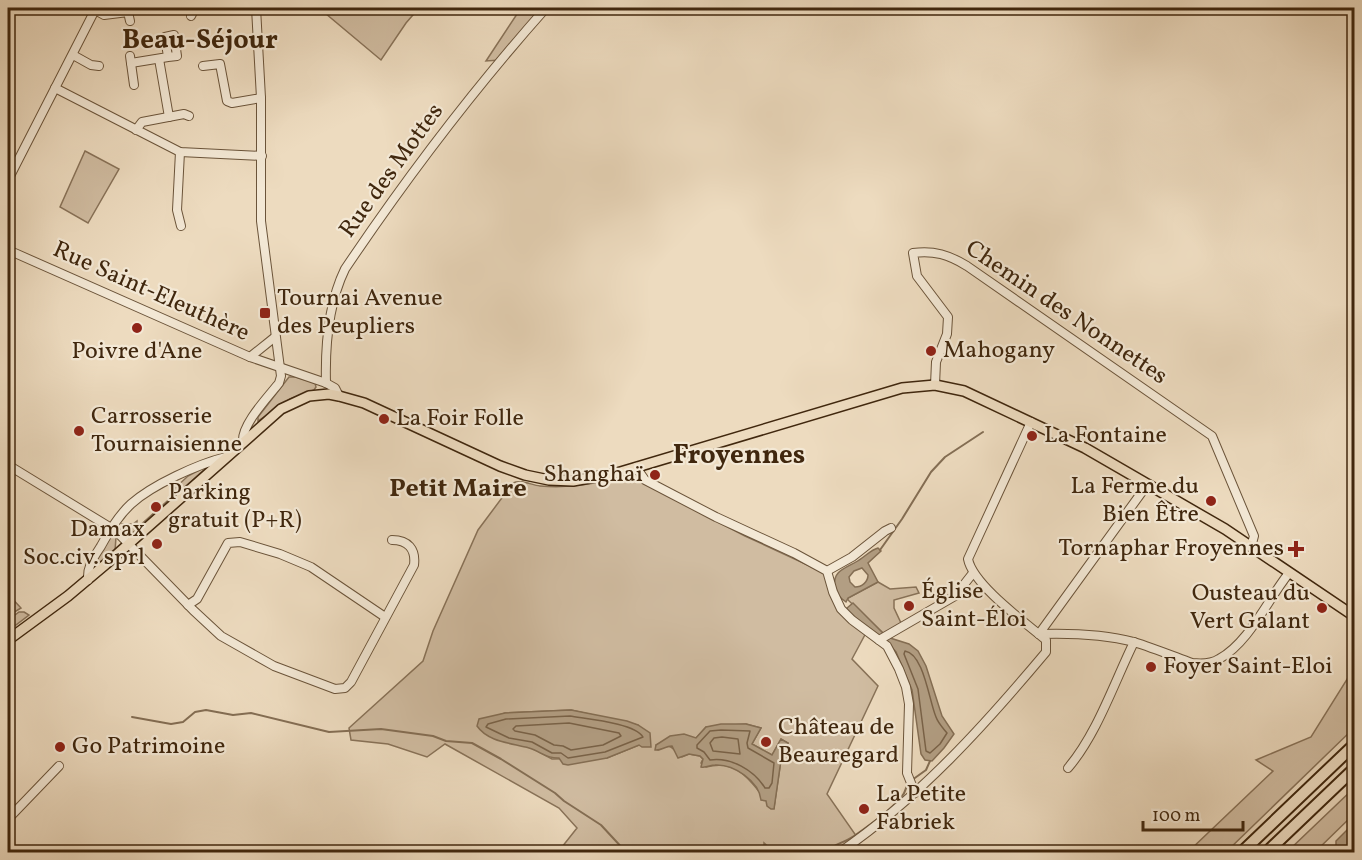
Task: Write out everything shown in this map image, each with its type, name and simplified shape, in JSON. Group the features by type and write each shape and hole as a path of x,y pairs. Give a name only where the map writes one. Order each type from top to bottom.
{"highway":[{"path":"1242,852 1354,745"},
{"path":"1267,852 1354,769"}],"main road":[{"path":"8,640 88,580 281,409 309,396 339,396 364,403 500,466 531,477 562,481 587,480 636,467 902,388 935,385 964,391 1085,448 1225,529 1354,615"}],"street":[{"path":"243,442 242,436 249,422 279,383 281,376 261,221 261,98 256,8"},
{"name":"Rue des Mottes","path":"326,383 326,337 339,283 345,268 418,164 500,60 546,8"},
{"path":"8,180 96,9 105,15 128,12 130,21"},
{"path":"73,55 91,65 99,66"},
{"path":"134,85 131,59 168,57"},
{"path":"159,59 169,117"},
{"path":"203,66 220,64 227,101 232,103 261,98"},
{"path":"55,88 180,152 262,156"},
{"path":"136,130 142,122 184,114 189,116"},
{"path":"180,152 177,210 181,226"},
{"name":"Rue Saint-Eleuthère","path":"8,250 249,357 326,383"},
{"name":"Chemin des Nonnettes","path":"935,385 936,362 949,325 944,310 917,276 913,254 927,251 942,253 966,266 1212,436 1254,536 1251,547"},
{"path":"249,357 275,338"},
{"path":"326,383 335,388 339,396"},
{"path":"840,852 873,830 912,786 960,750 999,709 1046,652 1046,640 973,573 968,561 969,554 1031,422"},
{"path":"88,580 87,571 92,560 112,527 131,504 147,492 204,463 226,457"},
{"path":"8,465 112,527 221,636 274,666 335,689 345,687 351,682 414,565 415,556 408,544 400,540 392,540"},
{"path":"636,467 645,480 827,571 841,609 852,620 882,637 906,687 910,722 907,773 912,786"},
{"path":"1040,634 1147,484"},
{"path":"827,571 852,557 891,528"},
{"path":"188,605 197,598 228,543 240,542 280,554 311,567 385,617"},
{"path":"882,637 955,596 973,573"},
{"path":"1040,634 1102,636 1134,642 1192,663 1217,661 1235,649 1289,573"},
{"path":"1068,768 1089,736 1134,642"},
{"path":"8,819 59,766"},
{"path":"8,846 13,852"}],"shaded area":[{"path":"319,8 419,8 381,60"},
{"path":"521,8 545,8 500,60 486,61"},
{"path":"85,151 119,169 88,223 60,207"},
{"path":"289,377 315,383 316,387 314,390 290,399 258,421 258,417"},
{"path":"205,467 135,532 128,533 123,528 122,524 133,524 137,521 137,528 174,495 175,488 188,476"},
{"path":"628,475 745,536 825,573 839,605 867,631 852,659 878,686 827,794 857,837 837,852 768,852 771,849 764,843 764,852 558,852 577,828 559,808 445,744 427,757 388,744 351,740 349,728 423,661 433,631 478,530 513,483 563,487 584,485","holes":["571,710 638,725 639,745 607,758 552,759 531,748 496,716 505,713","746,724 761,728 752,744 772,755 781,739 788,743 781,760 774,808 738,771 719,765 706,767 701,763 703,759 700,756 689,754 682,757 672,748 666,747 658,750 656,745 668,739 696,738 706,727"]},
{"path":"112,534 116,537 115,551 97,564 96,560"},
{"path":"878,582 890,589 916,587 919,593 894,600 894,608 901,623 884,634 848,600"},
{"path":"8,594 21,608 8,616"},
{"path":"19,612 29,615 8,631 14,623 11,618"},
{"path":"1354,668 1354,728 1226,852 1188,852 1273,771 1256,760 1311,737"},
{"path":"1354,788 1354,814 1315,852 1287,852"}],"water":[{"path":"878,548 881,551 868,563 878,582 848,598 846,602 840,598 835,587 836,576 839,572","holes":["862,568 868,575 866,582 860,586 855,587 850,582 849,577 854,571"]},
{"path":"853,603 887,637 909,644 918,651 926,666 942,716 954,734 932,761 925,760 921,754 912,690 896,652 882,636 873,633 848,613 847,608"},
{"path":"571,710 638,725 650,733 651,747 639,745 607,758 568,765 563,764 559,758 494,739 477,726 479,719 505,713"},
{"path":"721,724 746,724 761,728 752,744 772,755 781,739 788,743 781,760 774,809 767,806 766,801 761,800 751,780 730,767 713,765 701,767 703,759 700,756 689,754 678,758 672,746 655,750 656,745 670,736 684,734 696,738 706,727"},
{"path":"1354,823 1354,852 1336,852 1336,841"}],"waterway":[{"path":"880,550 931,472 945,457 983,432"},
{"path":"132,717 171,724 183,722 195,712 206,710 233,715 251,713 329,732 381,729 433,736 446,741 472,743 555,793 601,825 626,852"},
{"path":"912,780 926,770 930,761"},
{"path":"825,852 854,836 880,817 898,801 908,784"}],"place":[{"name":"Tournai Avenue des Peupliers","path":"265,313"},
{"name":"Poivre d'Ane","path":"137,328"},
{"name":"Mahogany","path":"931,351"},
{"name":"La Foir Folle","path":"384,419"},
{"name":"Carrosserie Tournaisienne","path":"79,431"},
{"name":"La Fontaine","path":"1032,436"},
{"name":"Shanghaï","path":"655,475"},
{"name":"La Ferme du Bien Être","path":"1211,501"},
{"name":"Parking gratuit (P+R)","path":"156,507"},
{"name":"Damax Soc.civ. sprl","path":"157,544"},
{"name":"Tornaphar Froyennes","path":"1296,549"},
{"name":"Église Saint-Éloi","path":"909,606"},
{"name":"Ousteau du Vert Galant","path":"1322,608"},
{"name":"Foyer Saint-Eloi","path":"1151,667"},
{"name":"Château de Beauregard","path":"766,742"},
{"name":"Go Patrimoine","path":"60,747"},
{"name":"La Petite Fabriek","path":"864,809"}],"district":[{"name":"Beau-Séjour","path":"200,41"},
{"name":"Froyennes","path":"739,456"},
{"name":"Petit Maire","path":"458,489"}]}
